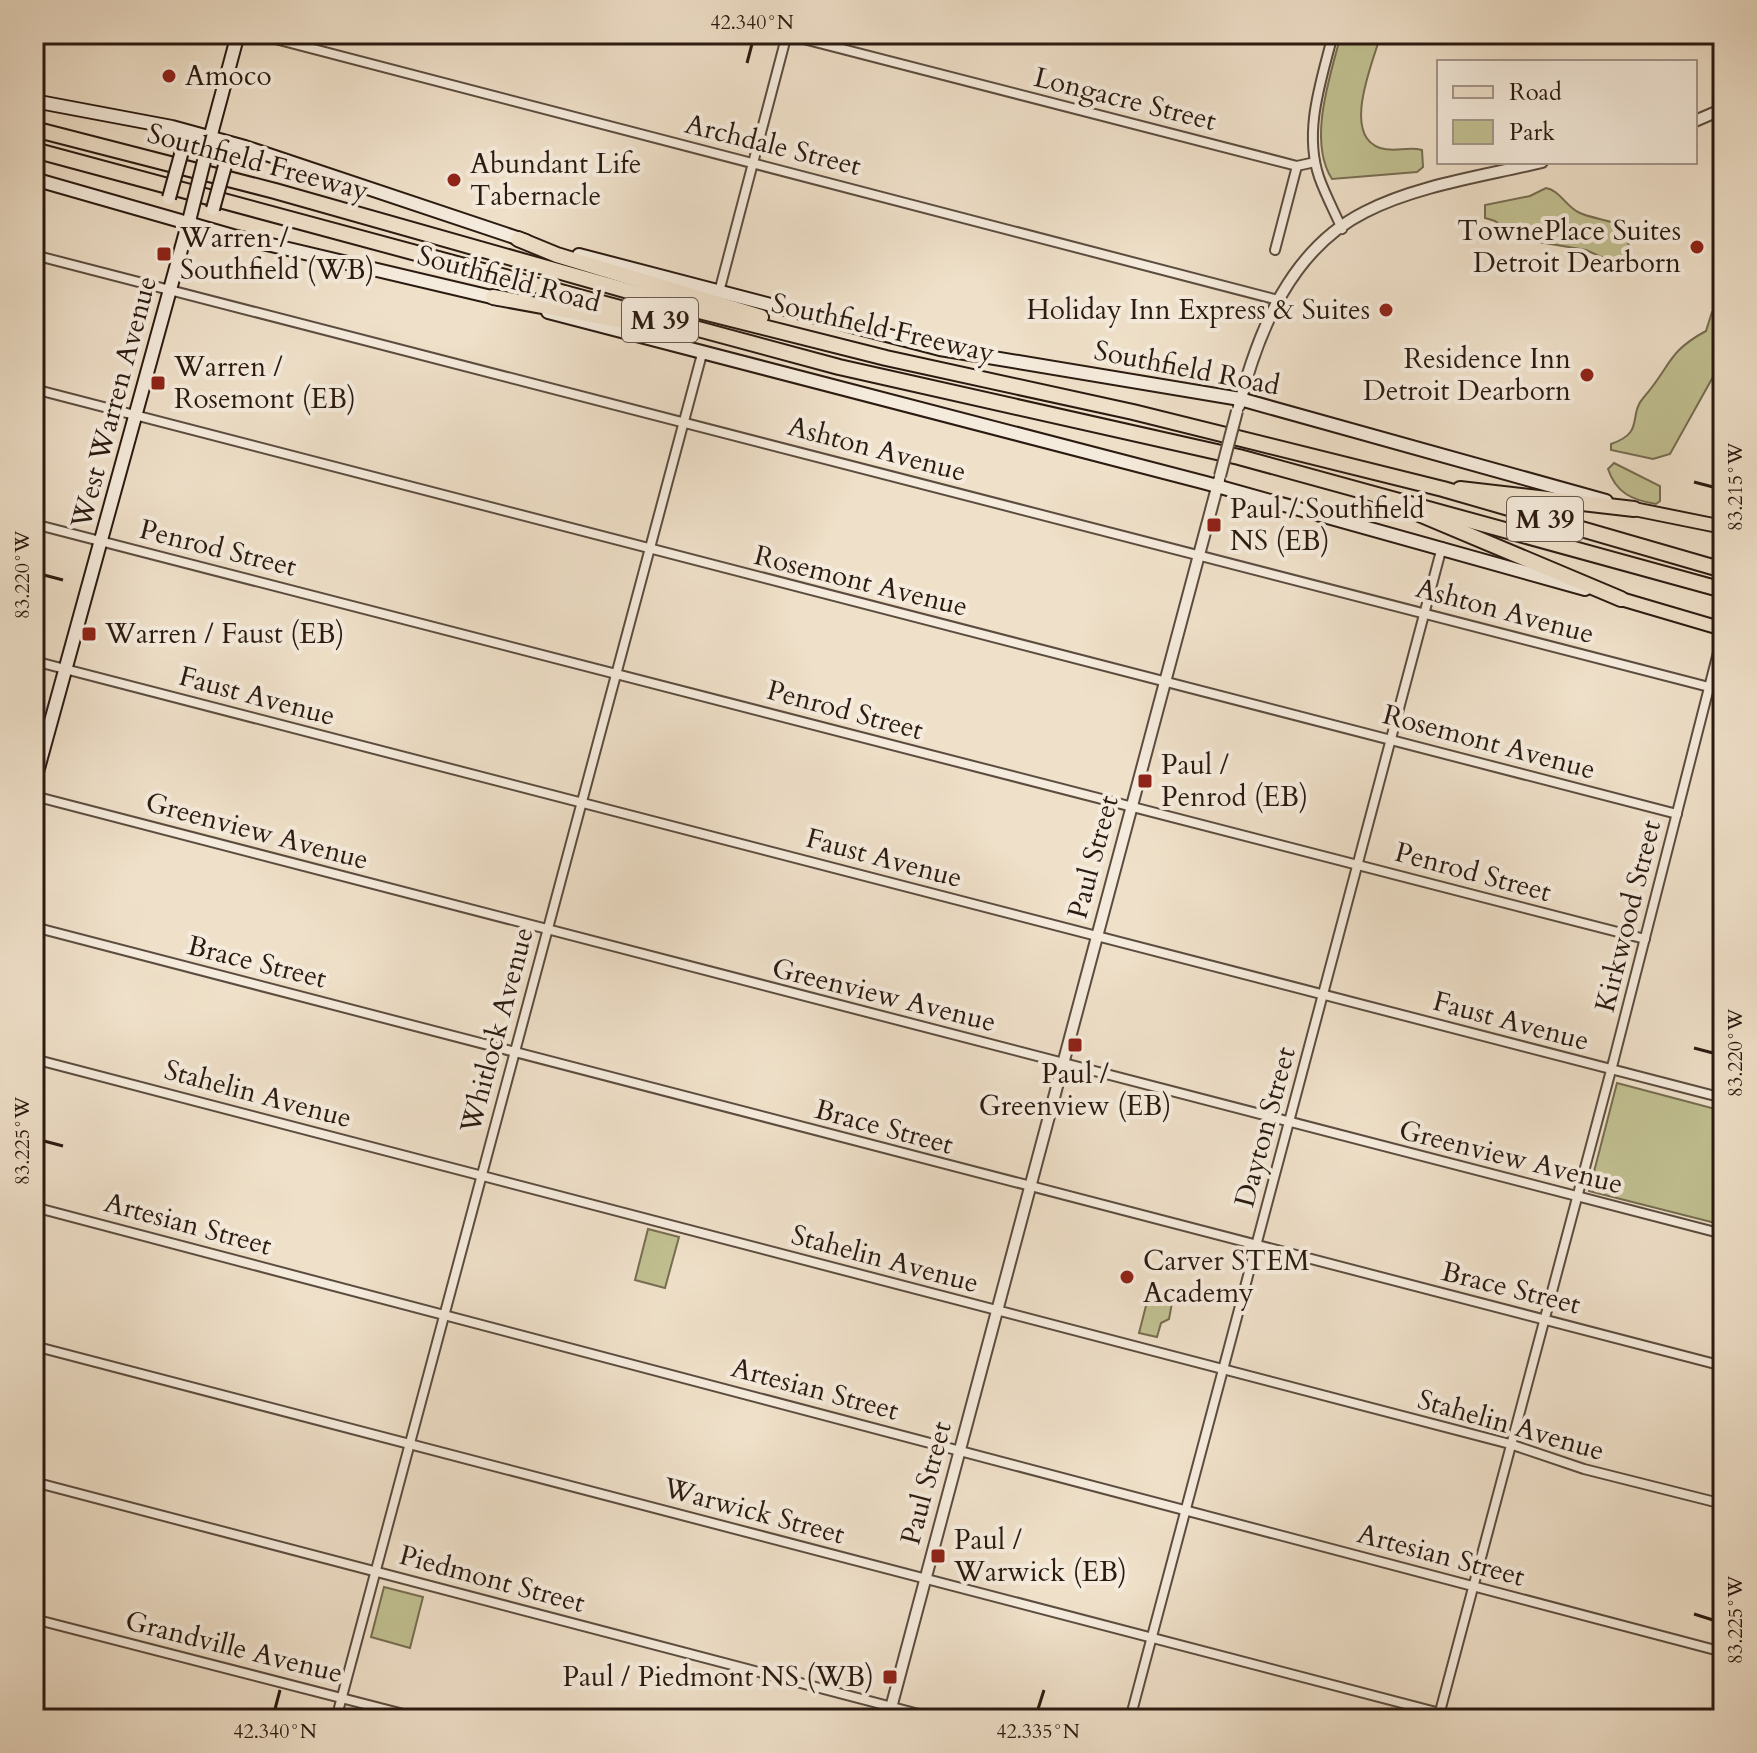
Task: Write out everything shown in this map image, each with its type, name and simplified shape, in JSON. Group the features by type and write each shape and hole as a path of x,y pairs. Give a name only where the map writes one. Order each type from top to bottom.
{"highway":[{"name":"Southfield Freeway","path":"34,129 275,191 588,282 825,342 1133,412 1443,489 1723,570"},
{"name":"Southfield Freeway","path":"34,150 242,203 508,280 781,351 1239,457 1723,590"},
{"path":"518,239 557,255 792,326 825,342"},
{"path":"493,297 781,351"},
{"path":"1443,489 1480,489 1634,509"},
{"path":"1391,499 1431,521 1621,599"}],"main road":[{"name":"West Warren Avenue","path":"34,783 237,37"},
{"name":"Southfield Road","path":"34,101 210,137 518,239 940,349 1239,405 1634,509"},
{"path":"133,207 156,209 169,198 182,151 182,143 172,127"},
{"path":"233,236 218,225 213,209 229,155 238,150 253,149"},
{"name":"Southfield Road","path":"34,179 189,220 233,236 493,297 702,354 1218,481 1621,599"},
{"path":"1634,509 1723,527"},
{"path":"1621,599 1723,631"}],"street":[{"path":"209,34 237,37"},
{"name":"Archdale Street","path":"256,34 1278,300"},
{"path":"719,292 786,34"},
{"name":"Longacre Street","path":"786,34 1297,166 1315,162"},
{"path":"1331,34 1313,125 1315,162 1342,229"},
{"path":"1697,120 1723,109"},
{"name":"Paul Street","path":"888,1719 1257,343 1278,300 1307,260 1364,212 1409,195 1534,164"},
{"path":"1275,250 1297,166"},
{"name":"Ashton Avenue","path":"34,255 1709,687"},
{"name":"Whitlock Avenue","path":"336,1719 702,354"},
{"name":"Rosemont Avenue","path":"34,389 1677,814"},
{"name":"Penrod Street","path":"34,524 1645,939"},
{"name":"Dayton Street","path":"1130,1719 1442,547"},
{"name":"Kirkwood Street","path":"1439,1716 1612,1069 1723,631"},
{"name":"Faust Avenue","path":"34,661 1723,1098"},
{"name":"Greenview Avenue","path":"34,796 1723,1234"},
{"name":"Brace Street","path":"34,927 1723,1366"},
{"name":"Stahelin Avenue","path":"34,1059 1510,1444 1584,1469 1723,1504"},
{"name":"Artesian Street","path":"34,1207 1723,1652"},
{"name":"Warwick Street","path":"34,1346 1439,1716 1463,1719"},
{"name":"Piedmont Street","path":"34,1482 938,1719"},
{"name":"Grandville Avenue","path":"34,1619 423,1719"}],"green space":[{"path":"1341,34 1381,34 1363,97 1363,129 1369,141 1380,148 1422,150 1423,167 1417,172 1332,179 1321,146 1321,127 1327,87"},
{"path":"1546,188 1578,212 1627,230 1630,259 1608,260 1586,250 1515,238 1495,221 1485,218 1485,205 1530,196"},
{"path":"1723,302 1723,359 1670,454 1653,459 1611,450 1611,444 1629,434 1639,404 1670,360 1706,331 1712,312"},
{"path":"1614,463 1660,486 1660,501 1656,504 1640,500 1620,490 1608,469"},
{"path":"1617,1083 1723,1111 1723,1225 1589,1191"},
{"path":"648,1229 679,1237 665,1288 635,1280"},
{"path":"1149,1294 1172,1303 1169,1319 1161,1323 1157,1337 1139,1333"},
{"path":"384,1587 423,1597 410,1648 371,1637"}],"place":[{"name":"Amoco","path":"169,76"},
{"name":"Abundant Life Tabernacle","path":"454,180"},
{"name":"TownePlace Suites Detroit Dearborn","path":"1697,247"},
{"name":"Warren / Southfield (WB)","path":"164,254"},
{"name":"Holiday Inn Express & Suites","path":"1386,310"},
{"name":"Residence Inn Detroit Dearborn","path":"1587,375"},
{"name":"Warren / Rosemont (EB)","path":"158,383"},
{"name":"Paul / Southfield NS (EB)","path":"1214,525"},
{"name":"Warren / Faust (EB)","path":"89,634"},
{"name":"Paul / Penrod (EB)","path":"1145,781"},
{"name":"Paul / Greenview (EB)","path":"1075,1045"},
{"name":"Carver STEM Academy","path":"1127,1277"},
{"name":"Paul / Warwick (EB)","path":"938,1556"},
{"name":"Paul / Piedmont NS (WB)","path":"890,1677"}]}
